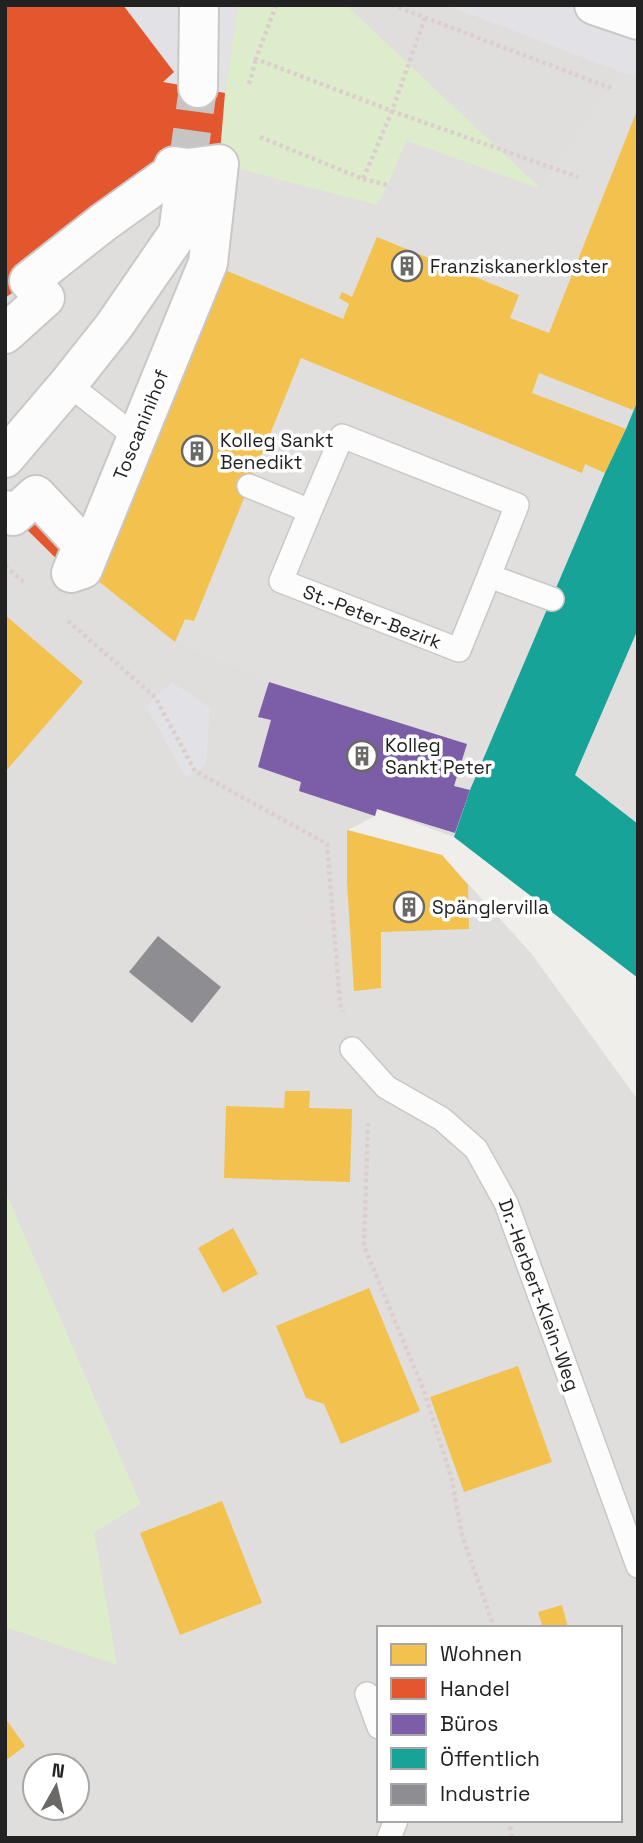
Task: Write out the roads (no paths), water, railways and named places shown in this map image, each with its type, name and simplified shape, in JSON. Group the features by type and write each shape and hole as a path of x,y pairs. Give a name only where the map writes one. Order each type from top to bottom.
{"street":[{"path":"198,88 199,5"},
{"path":"594,5 638,20"},
{"name":"Toscaninihof","path":"5,334 45,298 29,281 171,174 174,166 187,168 219,164 208,263 83,569 71,573 83,545 36,495 13,516 5,510"},
{"path":"5,457 114,326 178,233 187,168"}],"lane":[{"path":"68,384 136,437"},
{"name":"St.-Peter-Bezirk","path":"342,436 517,505 459,650 281,581 310,511 342,436"},
{"path":"250,486 310,511"},
{"path":"489,576 552,599"},
{"name":"Dr.-Herbert-Klein-Weg","path":"352,1049 386,1087 442,1119 476,1149 506,1203 638,1566"},
{"path":"368,1694 377,1721"}],"tunnel":[{"path":"187,168 198,88"}],"place":[{"name":"Franziskanerkloster","path":"407,266"},
{"name":"Kolleg Sankt Benedikt","path":"197,451"},
{"name":"Kolleg Sankt Peter","path":"362,756"},
{"name":"Spänglervilla","path":"409,907"}]}
